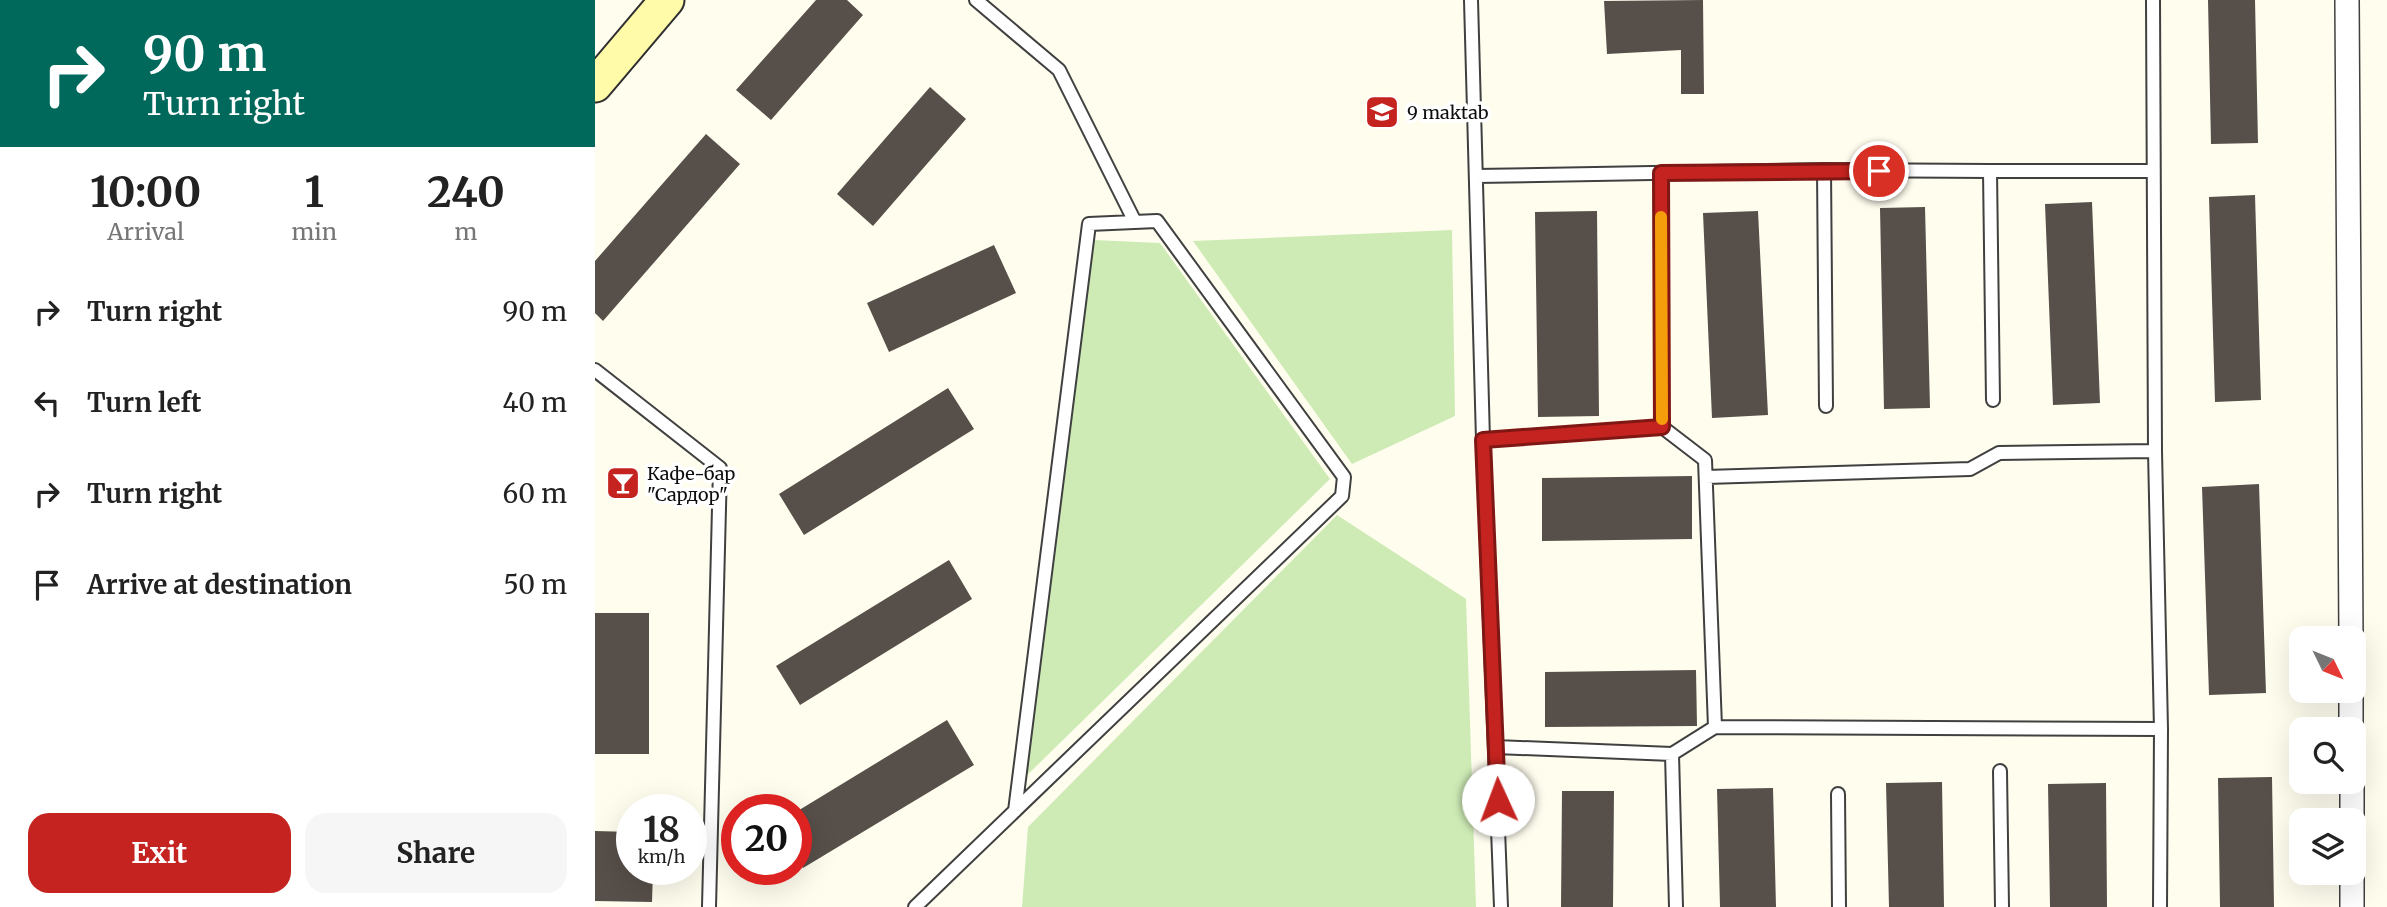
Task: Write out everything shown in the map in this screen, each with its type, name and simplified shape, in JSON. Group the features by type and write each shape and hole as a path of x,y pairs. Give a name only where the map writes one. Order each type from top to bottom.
{"main road":[{"path":"595,85 667,0"}],"street":[{"path":"2347,0 2351,626"},
{"path":"2352,885 2353,907"}],"lane":[{"path":"976,0 1059,70 1135,222"},
{"path":"1471,0 1483,440 1501,907"},
{"path":"2153,0 2155,452 2161,729 2159,907"},
{"path":"1476,176 1824,170 2152,171"},
{"path":"1824,170 1826,406"},
{"path":"1990,171 1993,400"},
{"path":"1661,173 1662,427"},
{"path":"915,907 1015,811 1342,496 1344,477 1157,221 1089,224 1015,811"},
{"path":"595,370 720,468 709,907"},
{"path":"1483,440 1662,427 1705,460 1714,727"},
{"path":"1706,477 1970,469 1999,453 2155,452"},
{"path":"1496,747 1672,754 1714,727 2161,729"},
{"path":"1672,754 1676,907"},
{"path":"2000,771 2002,907"},
{"path":"1838,794 1839,907"}],"green space":[{"path":"1452,230 1455,416 1352,464 1193,241"},
{"path":"1094,240 1160,243 1330,479 1020,782"},
{"path":"1337,515 1466,599 1476,907 1022,907 1028,827"}],"building":[{"path":"816,0 847,0 863,15 771,120 736,90"},
{"path":"1703,0 1704,94 1681,94 1681,50 1607,54 1604,1"},
{"path":"2208,0 2255,0 2258,143 2211,144"},
{"path":"930,87 966,119 873,226 837,194"},
{"path":"706,134 740,164 603,321 595,313 595,261"},
{"path":"2255,195 2261,400 2215,402 2209,197"},
{"path":"2092,202 2100,403 2053,405 2045,204"},
{"path":"1925,207 1930,408 1884,409 1880,208"},
{"path":"1597,211 1599,416 1538,417 1535,212"},
{"path":"1758,211 1768,415 1712,418 1703,213"},
{"path":"994,245 1016,293 889,352 867,303"},
{"path":"948,388 974,429 804,535 779,494"},
{"path":"1692,476 1692,539 1542,541 1542,478"},
{"path":"2259,484 2266,693 2209,695 2202,487"},
{"path":"949,560 972,599 800,705 776,666"},
{"path":"595,613 649,613 649,754 595,754"},
{"path":"1696,670 1697,726 1545,727 1545,672"},
{"path":"947,720 974,765 812,863 812,802"},
{"path":"2272,777 2274,907 2220,907 2218,778"},
{"path":"1942,782 1944,907 1889,907 1886,783"},
{"path":"2106,783 2107,907 2050,907 2048,784"},
{"path":"1773,788 1776,907 1720,907 1717,789"},
{"path":"1562,791 1614,791 1613,907 1561,907"},
{"path":"595,831 616,832 616,885 653,885 652,902 595,901"}],"slow traffic":[{"path":"1661,217 1662,419"}],"place":[{"name":"9 maktab","path":"1382,112"},
{"name":"Кафе-бар \"Сардор\"","path":"623,483"}],"route":[{"path":"1498,800 1483,440 1662,427 1661,173 1879,171"}]}
